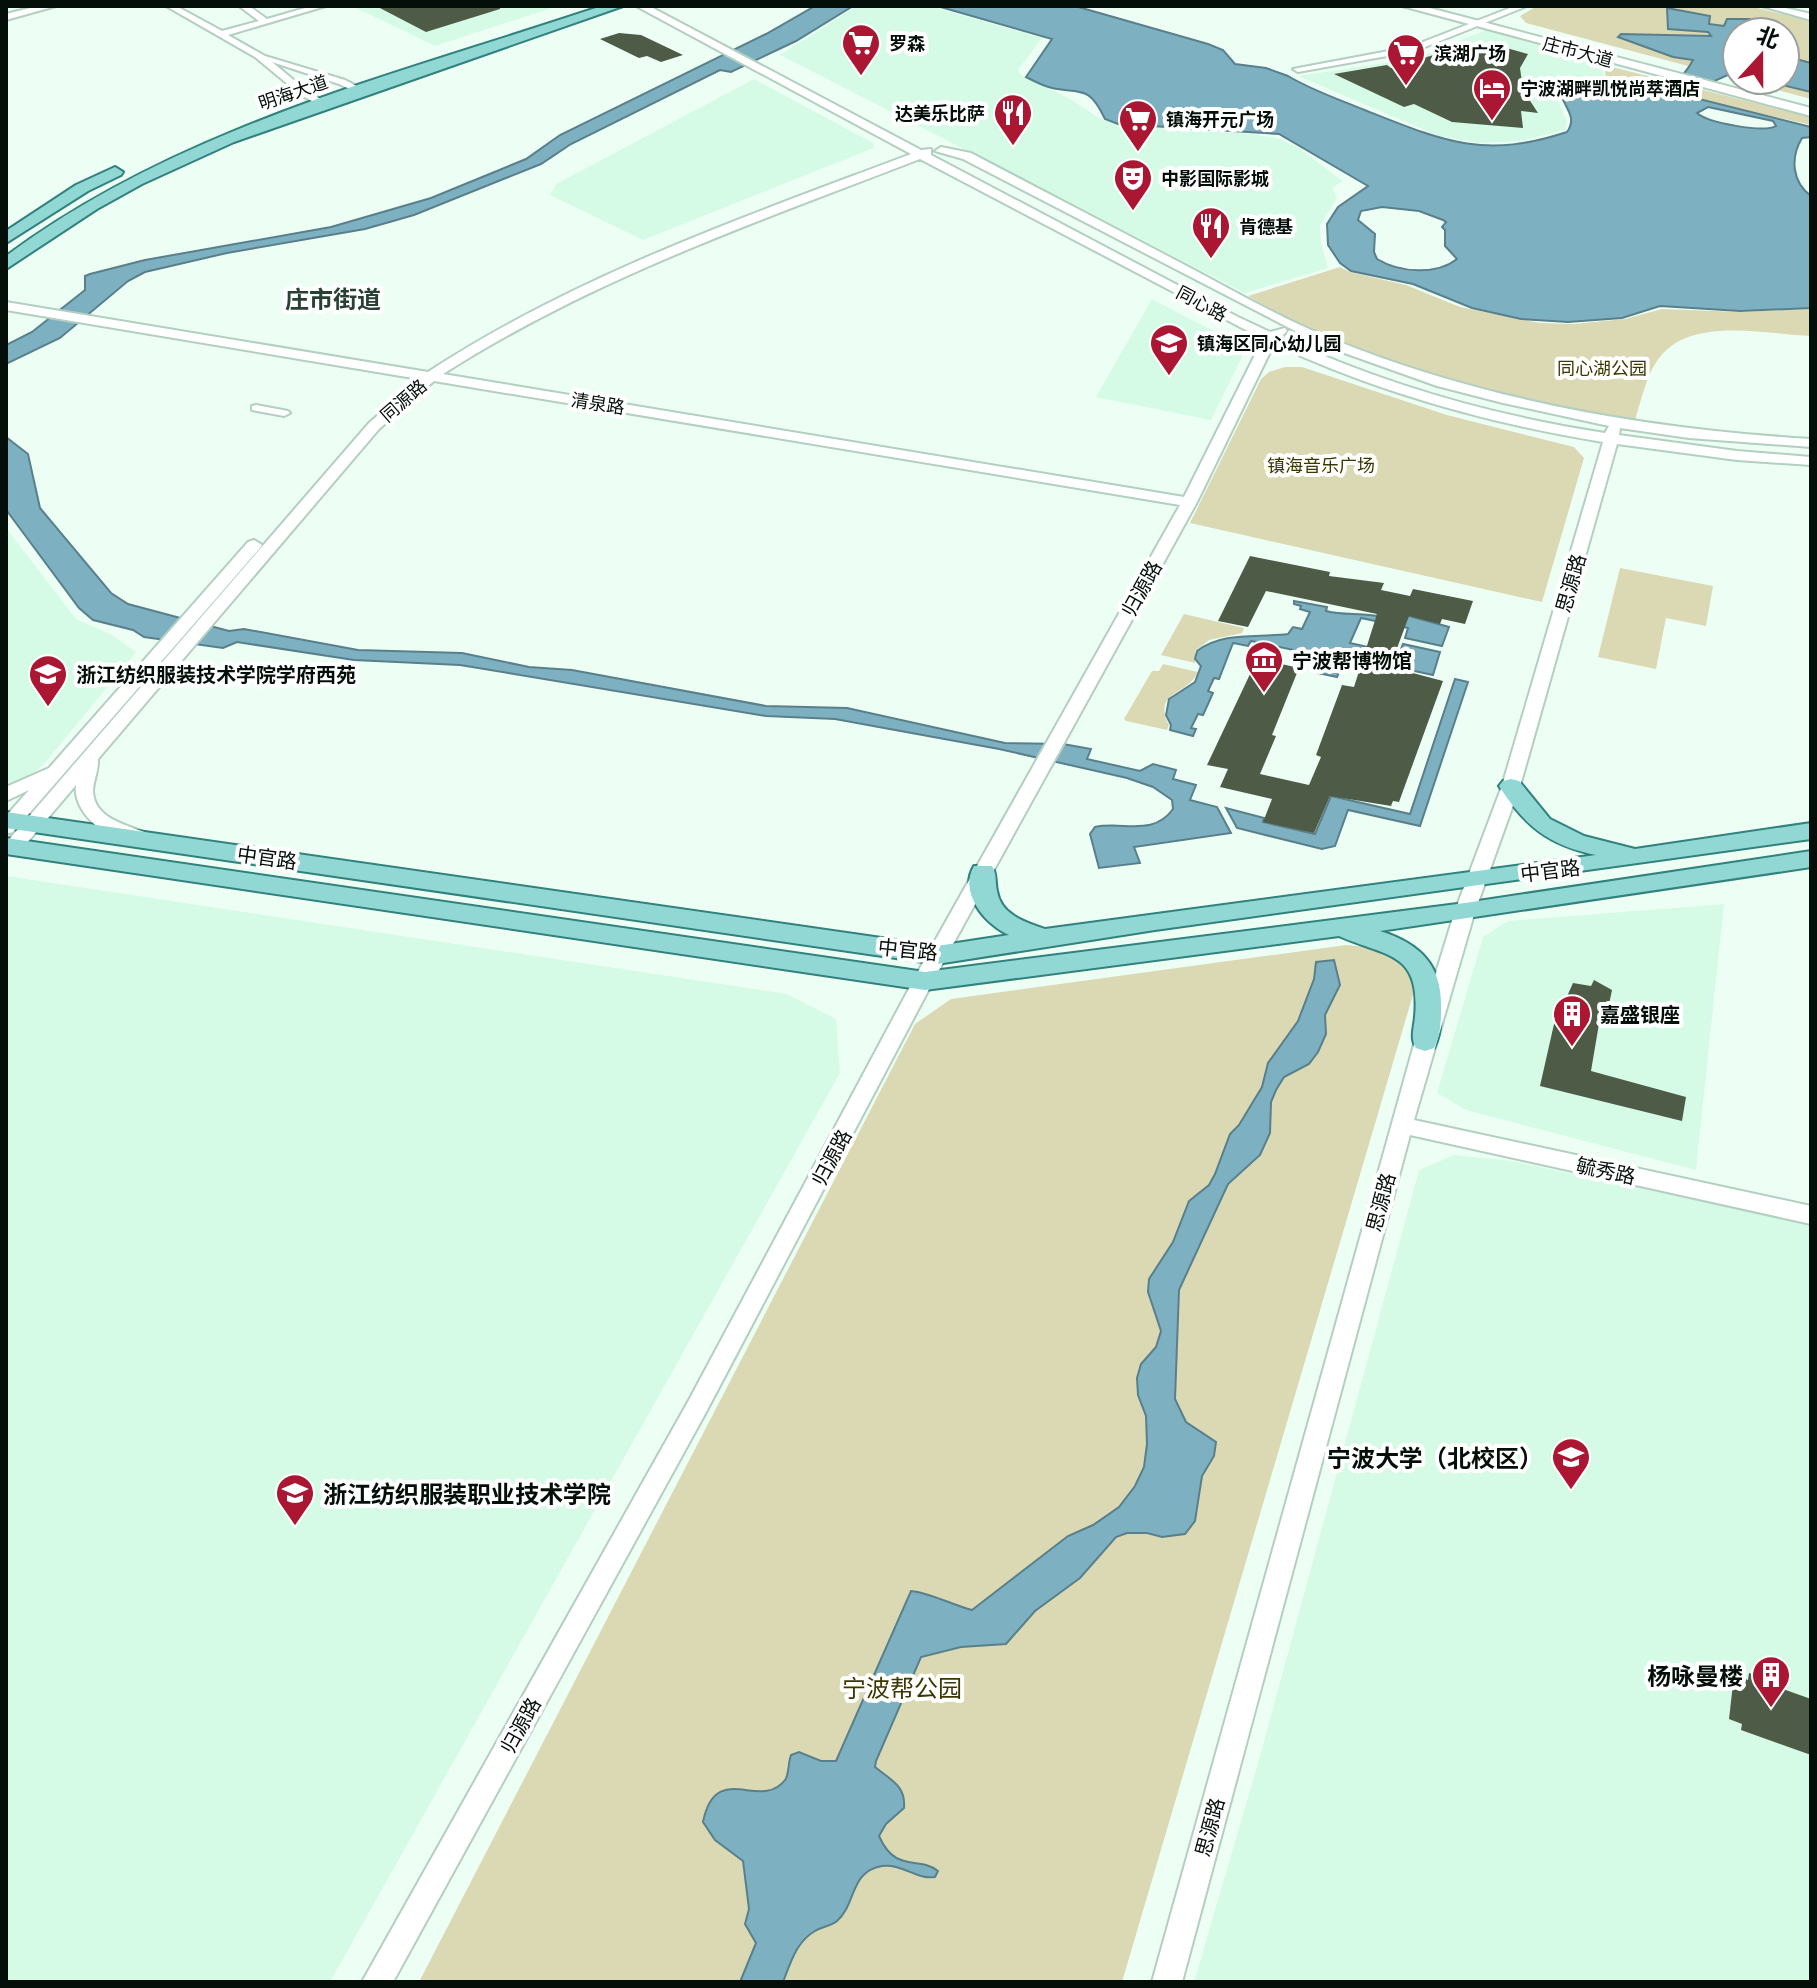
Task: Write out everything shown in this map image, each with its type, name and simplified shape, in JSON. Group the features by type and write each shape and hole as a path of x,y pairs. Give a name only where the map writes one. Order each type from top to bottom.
{"main road":[{"name":"明海大道","path":"240,117 304,93 589,6"},
{"name":"明海大道","path":"6,264 45,233 147,173 249,128 616,6"},
{"name":"庄市大道","path":"1408,6 1486,23 1721,85"},
{"name":"庄市大道","path":"1436,6 1486,23"},
{"path":"1760,96 1811,112"},
{"path":"1772,96 1811,104"},
{"path":"6,238 82,188 123,167"},
{"path":"1511,786 1542,825 1577,843 1661,856"},
{"name":"中官路","path":"13,831 148,840 937,955 1042,937 1661,856 1811,831"},
{"name":"中官路","path":"13,831 925,981 1465,911 1811,859"},
{"path":"983,872 983,897 992,912 1011,926 1042,937"},
{"path":"1334,928 1391,944 1422,966 1431,1001 1425,1041"}],"street":[{"path":"6,10 21,6"},
{"path":"6,17 51,6"},
{"path":"170,6 258,55 304,93 322,103"},
{"path":"243,6 265,21"},
{"path":"221,34 322,6"},
{"name":"同心路","path":"641,6 727,52 758,62 926,150 1272,339 1346,358 1439,389 1533,413 1612,438 1665,447 1811,461"},
{"name":"同心路","path":"666,6 739,46 758,62"},
{"path":"1298,69 1412,49 1486,23 1523,6"},
{"path":"1766,6 1811,17"},
{"path":"258,55 361,91"},
{"path":"1811,443 1713,435 1620,421 1494,396 1401,369 1305,332 967,156 926,150 922,163 925,167 1272,339 1341,377 1455,413 1612,438 1677,458 1811,470"},
{"name":"同源路","path":"13,831 75,750 361,423 415,373 502,318 561,287 926,150"},
{"name":"同源路","path":"13,831 94,753 374,426 431,376 573,292 926,150"},
{"name":"清泉路","path":"6,306 1189,502"},
{"name":"归源路","path":"377,1982 697,1407 937,955 1189,502 1272,339"},
{"path":"256,408 284,413"},
{"name":"同心路","path":"1612,438 1666,438 1811,452"},
{"name":"思源路","path":"1167,1982 1425,1041 1465,911 1511,786 1612,438"},
{"path":"6,795 40,779 75,750"},
{"path":"94,753 82,795 86,807 97,820 148,840"},
{"name":"毓秀路","path":"1401,1125 1811,1215"}],"shaded area":[{"path":"352,6 558,6 435,46"},
{"name":"镇海开元广场","path":"857,6 930,6 1042,38 1018,70 1021,75 1070,99 1099,118 1120,126 1252,134 1277,138 1297,147 1343,181 1332,188 1337,198 1320,225 1328,268 1245,293 780,55"},
{"path":"1486,30 1601,64 1605,78 1557,88 1557,99 1567,121 1565,130 1520,141 1478,143 1439,136 1298,76 1429,53"},
{"path":"754,79 873,143 874,148 643,240 550,195 556,184"},
{"name":"镇海区同心幼儿园","path":"1152,299 1238,344 1242,357 1211,420 1096,397"},
{"name":"浙江纺织服装技术学院学府西苑","path":"6,528 76,619 112,635 136,652 44,764 19,784 6,788"},
{"name":"浙江纺织服装职业技术学院","path":"6,876 787,994 836,1019 840,1073 330,1982 6,1982"},
{"path":"1724,904 1696,1170 1466,1110 1437,1093 1483,937 1508,921"},
{"name":"宁波大学（北校区）","path":"1454,1155 1512,1161 1811,1225 1811,1982 1194,1982 1260,1756 1419,1170"}],"green space":[{"path":"1537,6 1749,6 1790,16 1721,16 1721,75 1526,23 1520,16"},
{"path":"1801,19 1811,21 1811,99 1800,96"},
{"path":"1604,65 1811,117 1811,125 1700,100 1691,97 1694,91 1665,84 1634,91 1586,86 1606,78"},
{"name":"同心湖公园","path":"1340,267 1406,285 1460,307 1540,323 1574,324 1625,319 1662,309 1740,312 1811,309 1811,336 1728,330 1687,337 1670,347 1653,367 1635,420 1485,390 1436,376 1339,342 1248,296"},
{"name":"镇海音乐广场","path":"1285,367 1302,367 1447,415 1574,447 1584,458 1542,602 1190,523 1261,379 1269,372"},
{"path":"1620,568 1713,586 1706,626 1666,618 1656,669 1598,657"},
{"path":"1184,614 1244,628 1242,633 1209,640 1195,651 1195,663 1161,655"},
{"path":"1163,664 1198,672 1168,699 1165,706 1169,725 1167,730 1126,721 1124,719 1152,671 1159,671"},
{"name":"宁波帮公园","path":"1346,945 1378,948 1405,960 1415,988 1122,1982 419,1982 915,1024 951,999"}],"water":[{"path":"815,6 853,6 796,41 731,72 720,70 571,144 541,164 414,215 365,229 227,253 145,272 128,281 60,338 6,364 6,345 32,332 85,290 85,276 145,260 331,227 431,198 526,159 560,135 766,34"},
{"path":"937,6 1075,6 1208,44 1223,50 1235,64 1266,68 1420,131 1466,143 1488,145 1538,140 1567,132 1571,117 1560,92 1575,86 1646,91 1664,88 1679,78 1693,60 1673,57 1618,37 1621,34 1711,36 1708,32 1668,29 1667,8 1710,16 1709,24 1721,26 1721,78 1687,96 1811,127 1811,137 1802,138 1798,146 1795,169 1800,184 1811,196 1811,308 1740,311 1660,306 1622,318 1568,322 1521,319 1472,308 1413,284 1351,271 1340,263 1328,245 1327,224 1338,207 1368,186 1279,134 1118,124 1105,119 1094,101 1084,93 1049,87 1026,77 1052,39","holes":["1708,107 1773,121 1776,126 1770,128 1736,126 1697,113","1382,207 1419,211 1446,222 1442,227 1445,230 1445,246 1457,259 1429,270 1396,267 1377,259 1374,252 1375,234 1358,220 1361,211"]},
{"path":"1801,60 1811,63 1811,92 1801,90"},
{"path":"6,437 28,454 40,508 111,593 128,604 229,631 244,629 358,650 462,653 766,706 847,708 1005,743 1063,744 1091,749 1087,759 1140,771 1153,764 1176,770 1173,779 1196,785 1190,800 1217,807 1231,833 1134,847 1140,863 1099,868 1090,834 1095,827 1156,823 1173,809 1172,800 1153,787 1127,778 999,749 835,719 766,716 460,665 354,660 237,642 223,648 144,637 133,630 93,620 79,608 7,511"},
{"path":"1294,601 1327,607 1326,611 1340,613 1377,616 1380,608 1449,627 1442,646 1405,638 1408,628 1361,618 1350,643 1399,654 1403,644 1440,652 1433,675 1346,656 1337,677 1318,673 1323,659 1307,656 1308,653 1251,641 1248,646 1233,643 1219,679 1214,678 1208,691 1213,693 1203,715 1198,714 1191,728 1196,729 1193,736 1170,730 1166,715 1169,699 1195,682 1201,666 1195,659 1197,651 1218,640 1288,634 1293,627 1302,629 1310,612 1300,609 1301,606 1294,604"},
{"path":"1455,679 1468,682 1420,826 1348,810 1335,846 1322,849 1237,828 1226,808 1264,818 1263,822 1315,834 1331,796 1410,814"},
{"path":"1334,960 1340,985 1325,1015 1326,1034 1318,1052 1309,1064 1284,1077 1276,1090 1271,1102 1270,1133 1260,1155 1228,1184 1179,1290 1175,1399 1186,1422 1216,1442 1214,1456 1202,1476 1195,1521 1185,1534 1162,1537 1127,1533 1116,1537 1080,1578 1035,1611 1006,1644 961,1647 921,1657 876,1761 875,1767 896,1784 904,1800 904,1808 886,1824 879,1836 892,1855 900,1860 930,1866 938,1871 935,1877 889,1866 872,1869 859,1881 848,1906 837,1921 815,1931 803,1941 783,1982 740,1982 756,1943 745,1924 749,1909 743,1861 715,1840 703,1822 709,1803 718,1793 728,1789 763,1791 775,1788 786,1778 791,1755 799,1752 821,1761 836,1761 911,1591 972,1610 1068,1536 1093,1525 1119,1507 1135,1486 1144,1467 1147,1444 1146,1416 1138,1395 1137,1378 1141,1364 1156,1347 1161,1331 1148,1292 1149,1279 1173,1242 1189,1201 1209,1185 1230,1134 1262,1087 1268,1063 1298,1021 1314,979 1316,962"}],"building":[{"path":"376,6 500,6 500,9 426,32"},
{"path":"619,33 641,35 683,55 661,62 647,56 639,58 600,39"},
{"name":"滨湖广场","path":"1453,44 1460,47 1503,47 1528,54 1520,68 1523,90 1538,113 1521,111 1523,128 1452,122 1414,104 1404,107 1334,74 1387,65 1391,68 1453,49"},
{"name":"宁波帮博物馆","path":"1250,556 1330,572 1329,576 1384,583 1381,590 1410,596 1413,589 1473,601 1465,624 1442,619 1440,624 1409,616 1390,667 1443,681 1399,802 1393,801 1391,806 1330,796 1314,833 1263,822 1272,799 1220,787 1228,769 1207,765 1251,672 1267,676 1273,662 1299,668 1260,774 1309,785 1321,757 1316,755 1342,685 1354,687 1377,614 1266,591 1248,627 1218,621"},
{"name":"嘉盛银座","path":"1594,980 1612,990 1607,1014 1601,1012 1591,1071 1686,1097 1682,1121 1540,1086 1559,1002 1564,1003 1573,983 1591,986"},
{"name":"杨咏曼楼","path":"1749,1673 1764,1678 1763,1682 1811,1699 1811,1755 1741,1730 1742,1724 1729,1719 1734,1675 1748,1680"}],"place":[{"name":"罗森","path":"861,77"},
{"name":"滨湖广场","path":"1406,87"},
{"name":"宁波湖畔凯悦尚萃酒店","path":"1492,122"},
{"name":"达美乐比萨","path":"1013,147"},
{"name":"镇海开元广场","path":"1138,153"},
{"name":"中影国际影城","path":"1133,212"},
{"name":"肯德基","path":"1211,260"},
{"name":"镇海区同心幼儿园","path":"1169,377"},
{"name":"宁波帮博物馆","path":"1264,694"},
{"name":"浙江纺织服装技术学院学府西苑","path":"48,708"},
{"name":"嘉盛银座","path":"1572,1048"},
{"name":"宁波大学（北校区）","path":"1571,1491"},
{"name":"浙江纺织服装职业技术学院","path":"295,1527"},
{"name":"杨咏曼楼","path":"1771,1709"}],"district":[{"name":"庄市街道","path":"333,298"}]}
